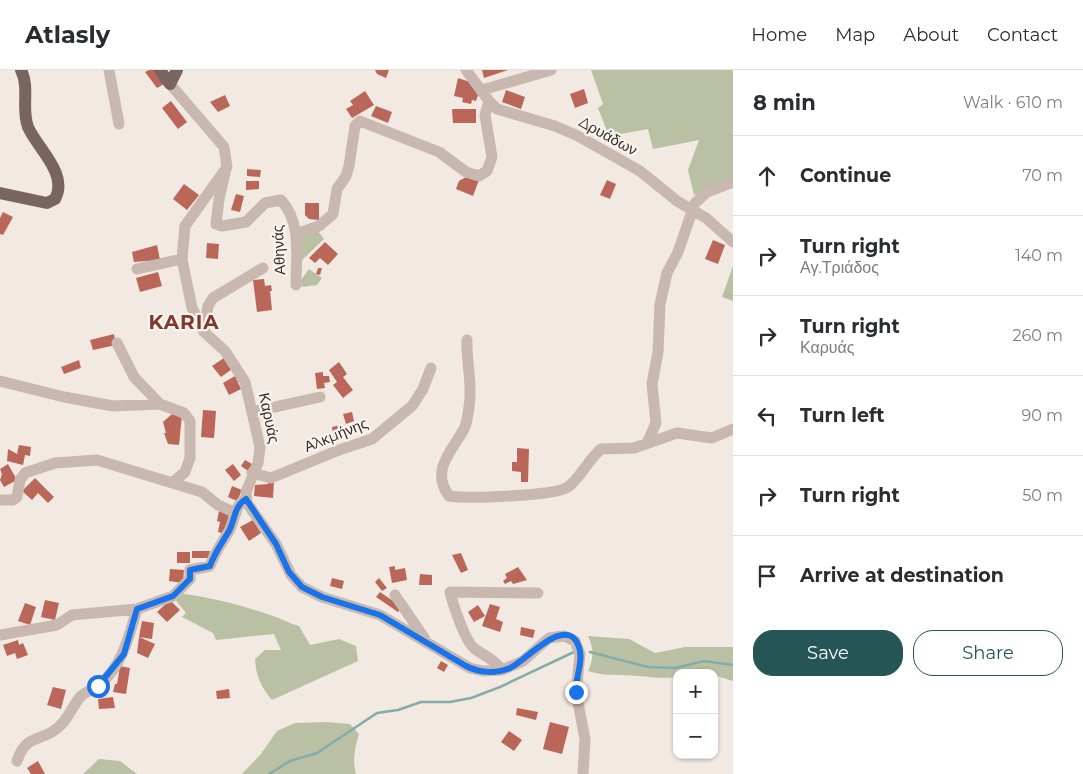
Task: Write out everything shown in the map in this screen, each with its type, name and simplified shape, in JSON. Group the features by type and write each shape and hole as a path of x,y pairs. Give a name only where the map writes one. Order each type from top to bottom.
{"main road":[{"path":"0,194 47,203 55,199 59,188 55,173 28,126 25,114 25,82 21,70"},
{"path":"160,70 170,84 177,70"}],"street":[{"path":"109,70 119,124"},
{"name":"Δρυάδων","path":"466,70 489,101 501,111 570,132 640,171 677,201 711,222 733,242"},
{"path":"482,90 551,70"},
{"path":"170,84 224,147 227,167"},
{"path":"296,234 319,226 333,214 337,189 348,171 355,126 360,121 439,152 471,175 478,176 484,174 490,167 492,157 485,114 489,101"},
{"name":"Αθηνάς","path":"227,167 219,199 216,224 222,226 246,222 265,203 281,200 290,210 296,234 296,285"},
{"name":"Καρυάς","path":"227,167 185,226 182,258 192,308 204,332 225,351 245,382 260,450 258,463 252,474 246,499"},
{"path":"647,443 656,423 652,384 658,352 662,293 667,273 679,248 692,209 698,200 707,192 733,182"},
{"path":"137,270 182,258"},
{"path":"204,332 208,306 212,298 263,268"},
{"path":"467,340 470,405 466,425 453,443 443,467 443,488 449,496 541,493 562,490 577,478 601,449 634,448 676,434 712,438 733,429"},
{"path":"117,343 134,377 160,404"},
{"name":"Αλκμήνης","path":"252,474 271,478 339,450 372,439 412,406 423,389 431,368"},
{"path":"0,382 64,398 113,406 160,404 184,413 190,421 189,462 185,472 172,483"},
{"path":"252,412 320,398"},
{"path":"0,500 13,500 17,497 20,480 25,474 60,462 97,460 202,492 218,505 236,513"},
{"path":"0,635 57,625 72,615 137,609 173,596 190,579 190,570 210,566 216,550 229,530 240,504 246,499 276,544 289,572 302,587 322,597 373,612 473,669 502,670 523,661 549,638 566,636 576,642 580,654 576,692 585,739 583,774"},
{"path":"502,670 495,660 473,648 454,610 450,592 538,593"},
{"path":"395,595 425,640"},
{"path":"17,761 20,751 35,738 56,730 71,713 82,695 98,686 124,654 137,609"}],"green space":[{"path":"591,70 733,70 733,180 720,183 694,195 688,170 699,140 653,149 648,129 609,136 598,108 603,104"},
{"path":"318,231 324,239 299,263 298,238"},
{"path":"733,266 733,301 722,297"},
{"path":"309,269 322,278 317,285 302,287 301,280"},
{"path":"179,593 236,605 274,616 299,626 310,645 339,639 356,646 358,661 272,700 260,681 255,659 265,650 281,650 274,634 216,640 213,633 182,617 186,613 174,598"},
{"path":"588,636 629,639 655,653 685,647 733,647 733,681 718,676 718,669 673,669 673,677 662,678 594,673 588,671 592,654"},
{"path":"326,722 350,724 359,734 354,754 356,774 242,774 261,754 277,731 295,723"},
{"path":"99,759 120,761 137,774 83,774"}],"building":[{"path":"156,70 164,84 157,88 145,72"},
{"path":"375,70 389,70 386,78 377,74"},
{"path":"482,70 508,70 484,78"},
{"path":"458,78 470,82 478,95 476,101 472,100 471,104 462,102 463,98 454,96"},
{"path":"584,89 588,103 575,108 570,94"},
{"path":"506,90 525,97 521,109 502,102"},
{"path":"365,91 374,105 352,118 346,109 353,105 350,101"},
{"path":"225,95 230,106 218,112 210,102"},
{"path":"171,101 187,122 178,129 162,108"},
{"path":"376,106 392,112 388,123 371,116"},
{"path":"452,109 476,109 476,123 453,123"},
{"path":"247,169 261,170 260,177 247,176"},
{"path":"468,176 479,180 473,196 456,189 459,181"},
{"path":"607,180 616,184 610,199 600,195"},
{"path":"246,181 259,181 259,189 246,190"},
{"path":"184,184 199,195 187,210 173,199"},
{"path":"236,194 244,196 240,212 231,210"},
{"path":"305,203 319,203 319,220 309,219 305,215"},
{"path":"3,212 13,217 3,235 0,234 0,218"},
{"path":"713,240 725,245 718,264 705,259"},
{"path":"325,242 338,254 328,265 320,258 315,263 309,258"},
{"path":"207,243 219,244 218,259 206,258"},
{"path":"157,245 160,260 134,262 132,252"},
{"path":"318,268 322,268 320,275 316,274"},
{"path":"158,272 162,286 140,292 136,278"},
{"path":"264,279 265,286 271,285 272,310 257,312 253,280"},
{"path":"114,334 116,345 93,350 90,340"},
{"path":"224,358 232,369 221,377 212,366"},
{"path":"79,360 81,368 64,374 61,367"},
{"path":"339,362 347,374 343,377 353,390 343,398 333,385 337,382 329,370"},
{"path":"323,372 323,376 329,376 330,382 324,383 325,388 317,389 315,373"},
{"path":"235,376 241,389 229,395 223,383"},
{"path":"203,410 216,411 214,438 201,437"},
{"path":"352,412 354,421 346,424 343,414"},
{"path":"172,414 182,415 179,445 168,444 164,433 166,433 163,422"},
{"path":"340,425 342,440 334,441 332,427"},
{"path":"19,445 31,447 30,456 25,455 23,465 7,461 8,449 17,454"},
{"path":"517,448 529,449 528,482 521,482 521,472 512,471 512,462 517,462"},
{"path":"245,460 252,464 248,471 241,466"},
{"path":"8,464 17,480 4,487 0,480 2,474 0,469"},
{"path":"233,464 241,475 234,481 225,470"},
{"path":"35,478 54,497 48,503 38,493 32,500 22,491"},
{"path":"268,481 274,481 273,498 254,496 255,485 268,484"},
{"path":"232,486 242,490 237,501 228,497"},
{"path":"219,511 229,513 226,534 218,532 220,522 217,521"},
{"path":"253,520 261,533 249,541 240,527"},
{"path":"192,551 210,551 208,558 192,558"},
{"path":"177,552 190,552 190,563 177,563"},
{"path":"461,553 468,570 461,573 452,555"},
{"path":"395,566 395,570 405,568 407,580 392,583 389,567"},
{"path":"518,567 527,580 513,584 511,581 505,584 503,581 507,578 505,574"},
{"path":"170,569 184,570 183,583 169,581"},
{"path":"420,574 432,575 432,585 419,585"},
{"path":"332,578 344,581 342,589 330,586"},
{"path":"379,578 387,588 382,591 375,582"},
{"path":"380,592 402,607 398,612 376,597"},
{"path":"45,600 59,603 55,620 41,617"},
{"path":"170,600 180,610 167,622 157,612"},
{"path":"25,603 36,607 30,625 18,621"},
{"path":"490,604 500,607 496,619 503,622 500,632 482,626"},
{"path":"478,605 485,616 474,622 468,612"},
{"path":"142,621 154,623 152,639 139,637"},
{"path":"521,627 535,630 533,638 520,635"},
{"path":"139,637 155,644 148,658 137,653"},
{"path":"18,640 19,645 23,643 28,655 17,659 15,653 7,656 3,645"},
{"path":"441,661 448,665 444,672 437,668"},
{"path":"120,666 130,668 126,694 113,692 115,684 117,684"},
{"path":"53,687 66,690 61,709 47,705"},
{"path":"229,689 230,698 217,699 216,691"},
{"path":"113,697 115,708 99,709 98,699"},
{"path":"517,708 538,712 536,720 516,715"},
{"path":"550,722 569,727 562,754 543,749"},
{"path":"509,731 522,740 514,751 501,742"},
{"path":"38,761 45,774 31,774 27,768"}],"waterway":[{"path":"269,774 290,761 317,753 377,713 398,710 421,702 450,702 471,698 500,687 576,651"},
{"path":"590,652 648,667 675,668 704,661 733,665"}],"district":[{"name":"KARIA","path":"184,322"}],"route":[{"path":"98,686 124,654 137,609 173,596 190,579 190,570 210,566 217,548 228,532 238,508 246,499 276,544 291,575 308,591 318,596 380,615 466,666 478,671 498,671 511,668 523,661 547,639 567,636 575,641 580,650 576,692"}]}
